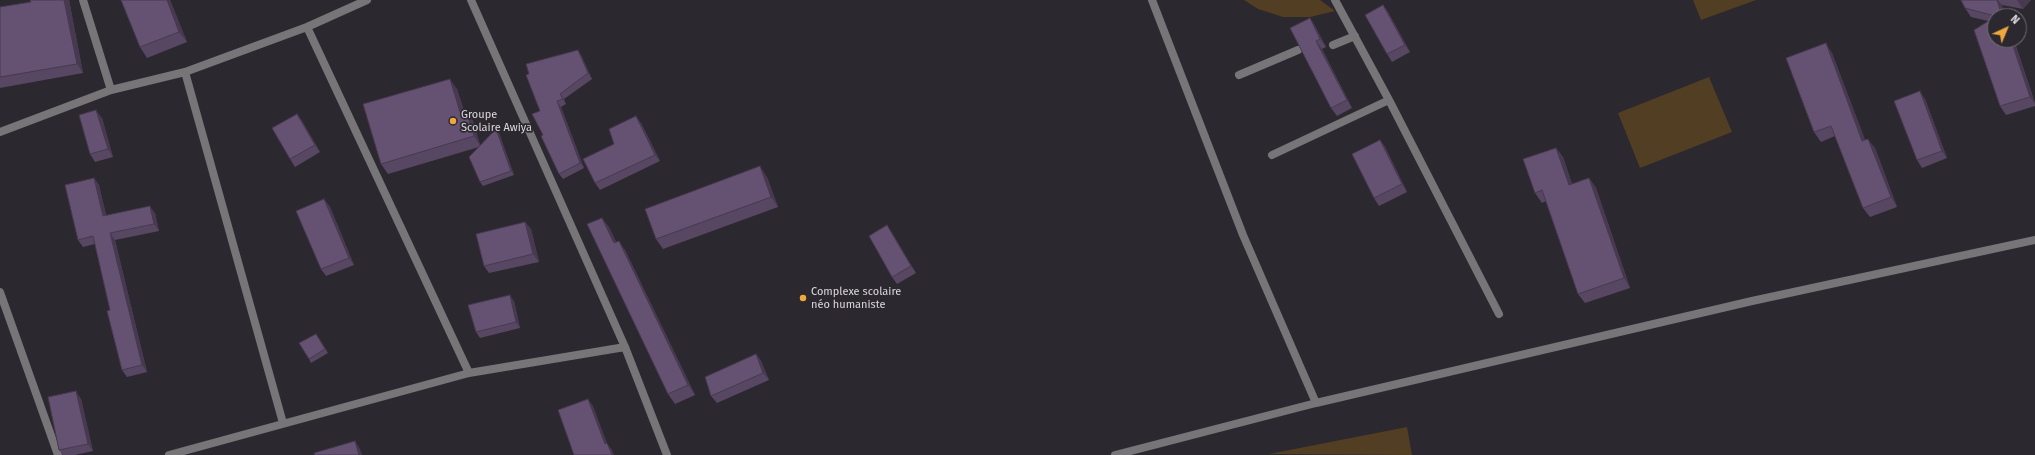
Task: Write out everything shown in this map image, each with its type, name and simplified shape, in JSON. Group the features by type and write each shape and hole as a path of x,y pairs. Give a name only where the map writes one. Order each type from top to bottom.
{"street":[{"path":"83,0 111,90"},
{"path":"0,132 111,90 185,72 307,27 367,0"},
{"path":"471,0 625,347 667,455"},
{"path":"1152,0 1243,235 1316,403"},
{"path":"1335,0 1390,100 1499,314"},
{"path":"307,27 469,373"},
{"path":"1333,45 1355,36"},
{"path":"1239,75 1298,50"},
{"path":"185,72 283,423"},
{"path":"1272,155 1390,100"},
{"path":"1115,455 1316,403 1752,301 2035,240"},
{"path":"0,292 58,455"},
{"path":"169,455 469,373 625,347"}],"shaded area":[{"path":"1244,0 1320,0 1335,11 1310,17 1283,17 1258,9"},
{"path":"1693,0 1756,0 1701,20"},
{"path":"1709,77 1732,132 1640,168 1618,113"},
{"path":"1407,427 1412,455 1269,454"}],"building":[{"path":"30,0 64,0 77,64 0,77 0,7 31,2"},
{"path":"121,0 167,0 179,32 140,47"},
{"path":"1961,0 1997,0 2000,8 1987,8 1987,14 1965,8"},
{"path":"1383,5 1405,45 1387,54 1365,15"},
{"path":"1310,18 1320,39 1316,41 1347,100 1331,108 1290,28"},
{"path":"1987,22 1987,48 2014,48 2030,97 2000,106 1974,30"},
{"path":"1826,43 1862,141 1868,139 1891,197 1863,208 1831,126 1814,132 1786,58"},
{"path":"578,50 588,73 560,94 563,99 557,101 580,163 559,174 541,136 543,135 532,114 540,111 526,75 529,74 526,64"},
{"path":"450,79 460,112 466,111 474,136 381,164 363,104"},
{"path":"1920,91 1942,151 1917,160 1894,101"},
{"path":"96,110 108,149 90,154 79,115"},
{"path":"297,114 315,145 290,159 272,128"},
{"path":"636,116 655,155 595,183 583,159 614,144 609,129"},
{"path":"496,129 511,171 480,182 469,157"},
{"path":"1380,140 1402,184 1374,198 1352,154"},
{"path":"1556,148 1569,185 1589,178 1624,278 1578,294 1542,190 1535,193 1523,159"},
{"path":"760,166 771,197 656,239 645,209"},
{"path":"94,178 103,216 150,206 154,224 110,233 142,365 122,370 107,311 110,310 93,236 78,240 65,185"},
{"path":"324,199 349,258 321,269 296,211"},
{"path":"602,218 614,243 619,241 688,385 668,394 587,224"},
{"path":"525,222 533,254 484,266 476,234"},
{"path":"887,225 911,266 892,277 869,236"},
{"path":"510,295 516,322 476,332 468,305"},
{"path":"316,334 325,349 309,359 299,343"},
{"path":"756,354 763,373 711,396 705,377"},
{"path":"76,391 88,444 59,450 48,397"},
{"path":"588,399 605,444 607,443 612,455 574,455 558,410"},
{"path":"355,441 359,455 315,455 314,453"}],"place":[{"name":"Groupe Scolaire Awiya","path":"453,121"},
{"name":"Complexe scolaire néo humaniste","path":"803,298"}]}
